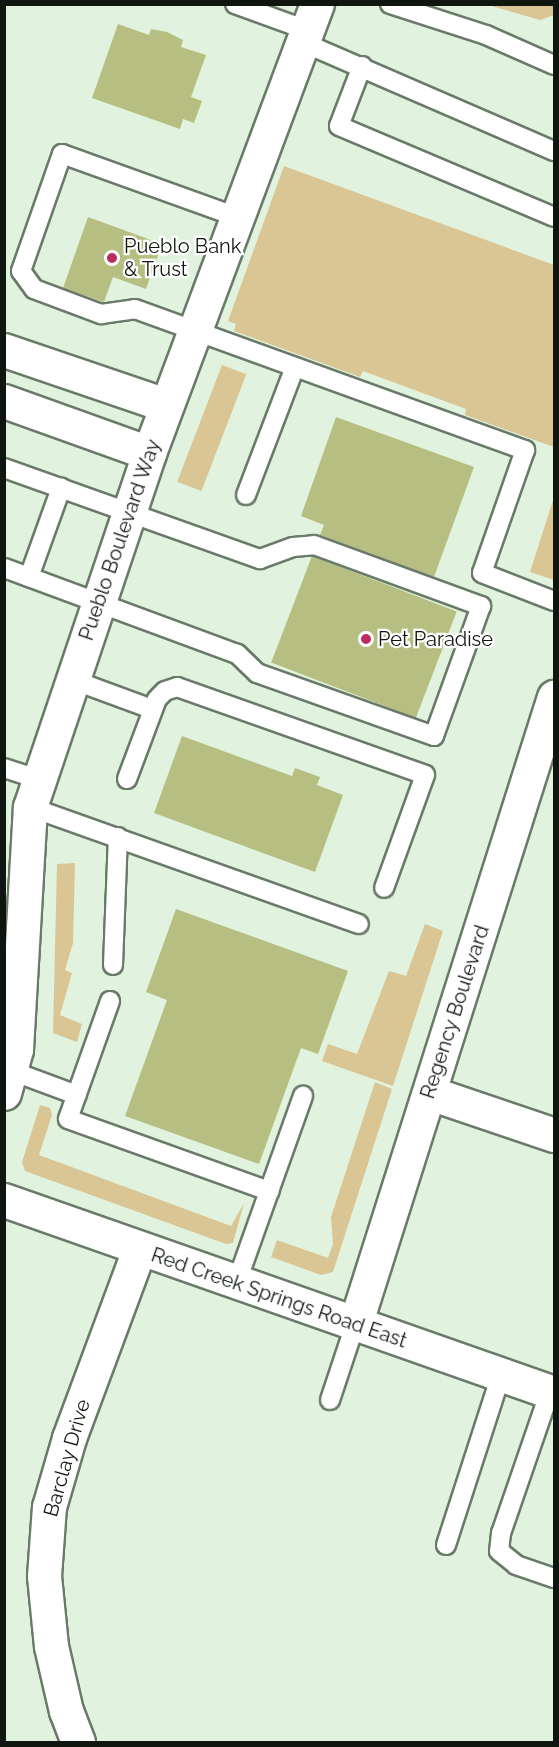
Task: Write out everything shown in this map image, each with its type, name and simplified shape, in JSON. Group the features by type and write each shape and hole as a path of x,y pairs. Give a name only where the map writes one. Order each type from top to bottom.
{"street":[{"name":"Pueblo Boulevard Way","path":"8,1082 13,975 35,793 166,405 309,25"},
{"path":"4,350 166,405"},
{"path":"4,401 149,453"},
{"name":"Regency Boulevard","path":"355,1326 430,1093 547,745 555,697"},
{"path":"430,1093 555,1135"},
{"name":"Red Creek Springs Road East","path":"4,1200 355,1326 552,1392"},
{"name":"Barclay Drive","path":"78,1743 66,1711 51,1646 44,1576 49,1507 69,1438 139,1250"}],"lane":[{"path":"235,4 309,25 362,66 555,151"},
{"path":"390,4 486,34 555,65"},
{"path":"362,66 339,126 555,217"},
{"path":"237,217 62,154 21,264 24,280 34,289 101,314 135,309 525,450 482,573 555,601"},
{"path":"246,495 295,367"},
{"path":"4,468 260,559 292,546 314,545 481,606 434,736 257,672 237,654 4,568"},
{"path":"29,577 61,488"},
{"path":"73,680 152,709"},
{"path":"127,779 152,709 165,691 188,689 425,775 384,888"},
{"path":"4,768 35,793 118,837 359,924"},
{"path":"113,965 118,837"},
{"path":"110,1001 68,1119 269,1191"},
{"path":"8,1082 77,1095"},
{"path":"236,1284 303,1096"},
{"path":"330,1400 355,1326"},
{"path":"446,1545 501,1375"},
{"path":"552,1392 501,1533 499,1551 516,1565 555,1578"}],"shaded area":[{"path":"488,5 554,5 554,15 540,20"},
{"path":"284,166 554,265 554,447 465,415 466,409 363,371 360,377 234,331 236,324 228,321"},
{"path":"222,365 246,374 201,491 177,482"},
{"path":"554,497 554,580 530,572"},
{"path":"75,863 73,943 65,970 72,973 60,1015 82,1024 77,1042 53,1033 57,864"},
{"path":"425,924 443,931 393,1086 322,1061 328,1044 357,1054 389,971 406,976"},
{"path":"375,1082 392,1089 333,1272 321,1275 271,1257 277,1240 328,1258 333,1244 331,1217"},
{"path":"40,1105 50,1108 52,1115 39,1155 231,1226 244,1203 233,1243 226,1244 25,1171 22,1162"}],"building":[{"path":"118,24 149,35 151,29 167,32 183,40 181,47 206,55 191,97 202,101 194,123 183,119 180,129 92,98"},
{"path":"88,217 162,244 146,289 113,277 104,302 63,288"},
{"path":"336,417 474,467 434,577 320,535 324,525 301,516"},
{"path":"312,556 457,612 416,718 271,662"},
{"path":"182,736 292,776 295,768 320,777 317,785 343,795 315,872 154,813"},
{"path":"176,909 348,971 318,1054 301,1048 259,1164 125,1116 167,1000 146,992"}],"place":[{"name":"Pueblo Bank & Trust","path":"112,258"},
{"name":"Pet Paradise","path":"366,639"}]}
